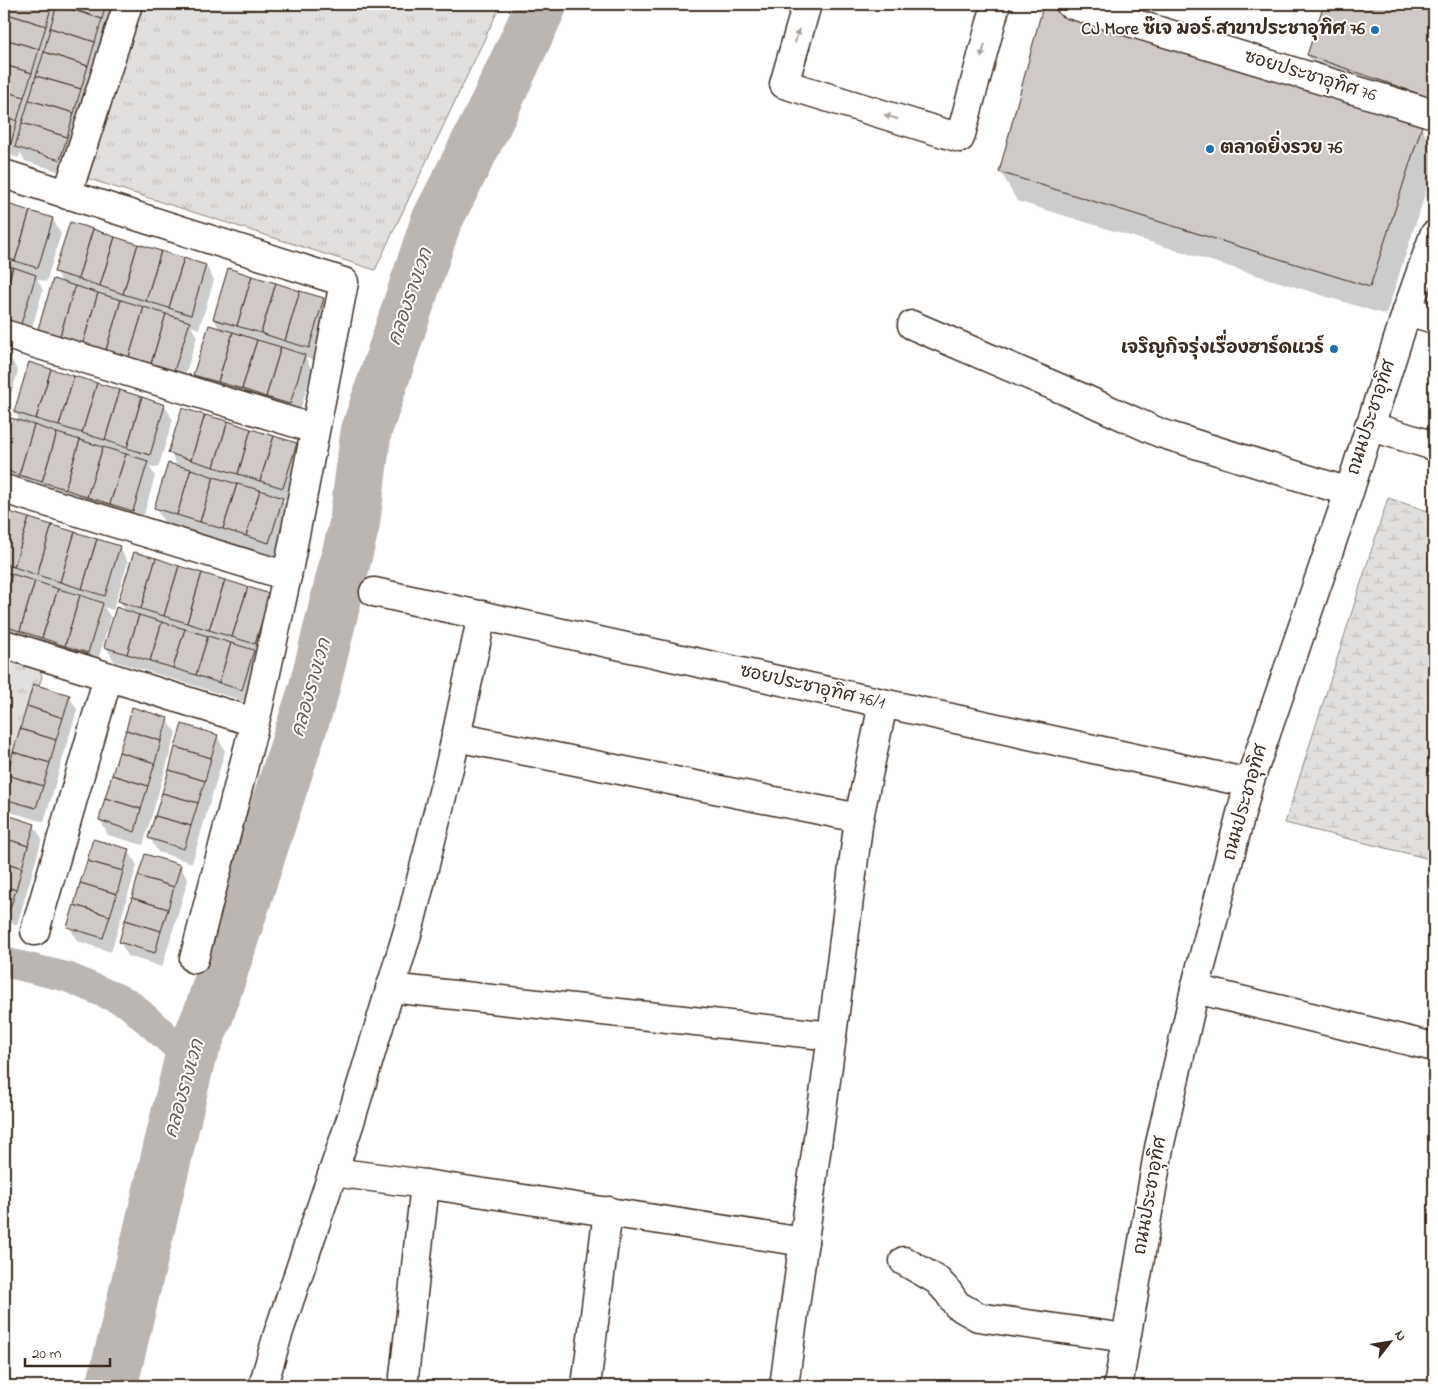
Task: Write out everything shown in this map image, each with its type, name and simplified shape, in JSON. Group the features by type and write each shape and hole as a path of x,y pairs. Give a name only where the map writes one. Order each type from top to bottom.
{"street":[{"path":"67,194 128,4"},
{"path":"807,4 784,84 960,138 996,4"},
{"name":"ซอยประชาอุทิศ 76","path":"1070,4 1434,114"},
{"path":"4,174 344,282 287,576 254,722 194,959"},
{"name":"ถนนประชาอุทิศ","path":"1118,1386 1159,1148 1195,989 1249,783 1349,492 1407,311 1434,236"},
{"path":"1407,311 1434,319"},
{"path":"912,325 1160,433 1349,492"},
{"path":"4,334 315,428"},
{"path":"1370,426 1434,446"},
{"path":"4,490 287,576"},
{"name":"ซอยประชาอุทิศ 76/1","path":"374,592 1249,783"},
{"path":"263,1386 278,1334 350,1122 410,924 456,737 482,615"},
{"path":"4,644 254,722"},
{"path":"35,931 108,677"},
{"path":"784,1386 832,1036 859,818 883,704"},
{"path":"456,737 859,818"},
{"path":"390,988 832,1036"},
{"path":"1195,989 1434,1047"},
{"path":"333,1172 608,1211 804,1242"},
{"path":"403,1386 425,1184"},
{"path":"586,1386 608,1211"},
{"path":"904,1260 937,1280 957,1305 978,1317 1126,1338"}],"green space":[{"path":"112,4 501,4 375,270 61,170"},
{"path":"1388,498 1434,513 1434,860 1285,823"},
{"path":"4,651 35,660 42,676 4,804"}],"building":[{"path":"4,4 52,4 46,26 4,13"},
{"path":"58,4 106,4 102,19"},
{"name":"CJ More ซ๊เจ มอร์ สาขาประชาอุทิศ 76","path":"1324,4 1434,4 1434,99 1307,55"},
{"path":"57,5 102,19 95,42 50,28"},
{"name":"ตลาดยิ่งรวย 76","path":"1043,6 1422,126 1370,287 999,172"},
{"path":"4,13 46,26 39,49 4,39"},
{"path":"50,28 95,42 88,66 44,52"},
{"path":"4,39 39,49 32,73 4,65"},
{"path":"44,52 88,66 81,89 36,76"},
{"path":"4,65 32,73 24,97 4,91"},
{"path":"36,76 81,89 74,113 29,100"},
{"path":"4,91 24,97 17,121 4,116"},
{"path":"29,100 74,113 67,137 22,123"},
{"path":"4,116 17,121 11,144 4,142"},
{"path":"22,123 67,137 60,160 15,147"},
{"path":"8,204 30,211 15,261 4,257 4,217"},
{"path":"30,211 53,218 38,268 15,261"},
{"path":"70,222 93,229 78,279 54,272"},
{"path":"93,229 115,237 100,286 78,279"},
{"path":"115,237 138,244 123,294 100,286"},
{"path":"138,244 161,251 146,301 123,294"},
{"path":"161,251 184,258 169,308 146,301"},
{"path":"184,258 206,265 191,315 169,308"},
{"path":"4,264 13,267 4,299"},
{"path":"13,267 36,275 21,324 4,319 4,299"},
{"path":"228,268 252,276 237,326 213,319"},
{"path":"252,276 276,283 261,333 237,326"},
{"path":"53,279 75,286 60,336 38,329"},
{"path":"276,283 300,291 285,341 261,333"},
{"path":"75,286 98,293 83,343 60,336"},
{"path":"300,291 324,298 309,348 285,341"},
{"path":"98,293 121,300 106,350 83,343"},
{"path":"121,300 144,307 129,357 106,350"},
{"path":"144,307 166,314 151,364 129,357"},
{"path":"166,314 190,322 174,371 151,364"},
{"path":"209,325 233,332 218,382 193,375"},
{"path":"233,332 257,340 242,389 218,382"},
{"path":"257,340 281,347 266,397 242,389"},
{"path":"281,347 305,355 290,404 266,397"},
{"path":"4,354 11,356 4,380"},
{"path":"29,362 51,369 36,419 14,412"},
{"path":"51,369 74,376 59,426 36,419"},
{"path":"74,376 97,383 82,433 59,426"},
{"path":"97,383 120,390 105,440 82,433"},
{"path":"120,390 142,397 127,448 105,440"},
{"path":"142,397 165,405 150,455 127,448"},
{"path":"182,408 205,415 191,460 168,453"},
{"path":"205,415 228,421 214,467 191,460"},
{"path":"11,418 34,425 19,475 4,470 4,443"},
{"path":"228,421 251,429 238,474 214,467"},
{"path":"34,425 57,433 42,482 19,475"},
{"path":"251,429 274,436 260,481 238,474"},
{"path":"57,433 80,440 65,489 42,482"},
{"path":"274,436 297,443 283,488 260,481"},
{"path":"80,440 103,447 87,497 65,489"},
{"path":"103,447 126,454 110,504 87,497"},
{"path":"126,454 148,461 133,511 110,504"},
{"path":"168,463 191,469 177,515 154,508"},
{"path":"191,469 214,477 200,522 177,515"},
{"path":"214,477 237,484 223,529 200,522"},
{"path":"237,484 260,490 246,536 223,529"},
{"path":"260,490 283,498 269,543 246,536"},
{"path":"6,511 29,518 14,567 4,564 4,519"},
{"path":"29,518 52,525 37,575 14,567"},
{"path":"52,525 75,532 60,582 37,575"},
{"path":"75,532 97,539 82,589 60,582"},
{"path":"97,539 120,546 105,596 82,589"},
{"path":"134,552 156,558 141,609 118,601"},
{"path":"156,558 179,566 164,616 141,609"},
{"path":"179,566 202,573 187,623 164,616"},
{"path":"4,572 12,574 4,601"},
{"path":"202,573 225,580 209,630 187,623"},
{"path":"12,574 35,581 20,631 4,626 4,601"},
{"path":"225,580 248,587 232,637 209,630"},
{"path":"35,581 58,589 42,638 20,631"},
{"path":"248,587 270,594 255,644 232,637"},
{"path":"58,589 80,595 65,646 42,638"},
{"path":"80,595 103,603 88,653 65,646"},
{"path":"116,607 139,615 127,654 104,647"},
{"path":"139,615 162,622 150,661 127,654"},
{"path":"162,622 185,629 173,668 150,661"},
{"path":"185,629 208,636 196,675 173,668"},
{"path":"208,636 231,643 219,683 196,675"},
{"path":"231,643 254,650 242,690 219,683"},
{"path":"33,684 70,695 63,718 27,706"},
{"path":"27,706 63,718 56,740 20,729"},
{"path":"132,707 168,718 161,741 126,730"},
{"path":"182,724 218,735 211,758 175,747"},
{"path":"20,729 56,740 50,763 13,752"},
{"path":"126,730 161,741 155,763 119,752"},
{"path":"175,747 211,758 205,781 169,770"},
{"path":"13,752 50,763 43,786 7,775"},
{"path":"119,752 155,763 148,786 112,775"},
{"path":"169,770 205,781 198,803 162,793"},
{"path":"7,775 43,786 36,808 4,799 4,784"},
{"path":"112,775 148,786 141,809 105,798"},
{"path":"162,793 198,803 191,826 155,816"},
{"path":"105,798 141,809 135,832 99,820"},
{"path":"4,814 35,824 28,846 4,838"},
{"path":"155,816 191,826 184,849 148,838"},
{"path":"4,838 28,846 22,868 4,862"},
{"path":"93,839 129,849 123,871 87,861"},
{"path":"145,854 181,865 174,887 138,876"},
{"path":"87,861 123,871 117,894 80,883"},
{"path":"4,862 22,868 16,890 4,886"},
{"path":"138,876 174,887 168,909 132,898"},
{"path":"80,883 117,894 110,916 74,905"},
{"path":"4,886 16,890 9,912 4,910"},
{"path":"132,898 168,909 161,931 125,920"},
{"path":"74,905 110,916 103,938 67,927"},
{"path":"125,920 161,931 155,953 119,942"}],"waterway":[{"name":"คลองรางเวก","path":"112,1386 190,1058 209,1013 314,689 354,526 366,432 436,222 488,120 542,4"},
{"path":"4,962 67,977 128,1003 190,1058"}],"place":[{"name":"CJ More ซ๊เจ มอร์ สาขาประชาอุทิศ 76","path":"1375,30"},
{"name":"ตลาดยิ่งรวย 76","path":"1210,149"},
{"name":"เจริญกิจรุ่งเรื่องฮาร์ดแวร์","path":"1334,349"}]}
